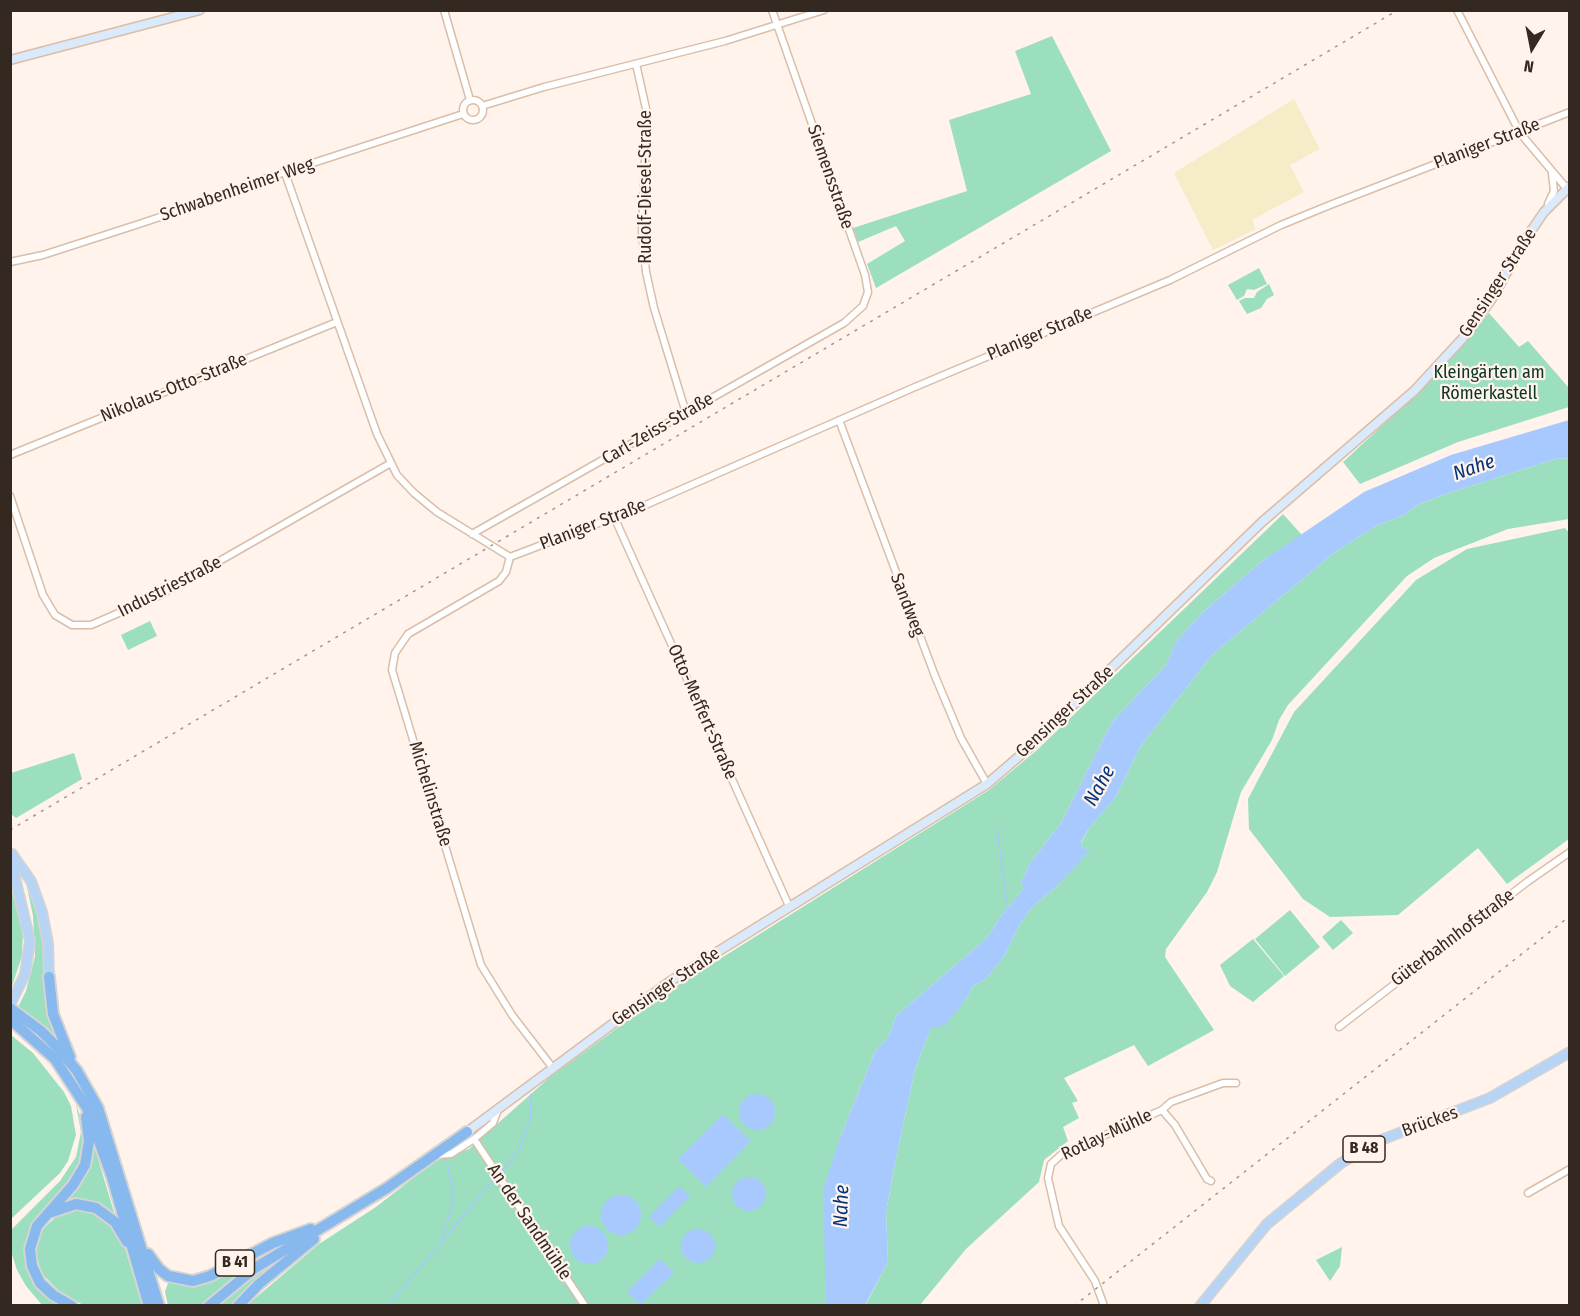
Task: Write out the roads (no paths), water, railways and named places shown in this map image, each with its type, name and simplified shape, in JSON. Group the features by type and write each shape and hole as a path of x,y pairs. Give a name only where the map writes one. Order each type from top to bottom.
{"highway":[{"path":"49,977 53,1014 76,1071"},
{"name":"B 41","path":"10,1006 41,1031 76,1071 105,1126 159,1305"},
{"path":"10,1019 45,1048 80,1094 97,1131 149,1305"},
{"path":"72,1305 48,1291 32,1266 30,1243 41,1222 73,1185 87,1157 89,1133 80,1094"},
{"path":"340,1218 435,1155 470,1135"},
{"path":"41,1222 63,1207 76,1204 96,1208 115,1222 136,1259"},
{"name":"B 41","path":"141,1244 163,1273 177,1280 193,1281 210,1276 273,1243 340,1218"},
{"name":"B 41","path":"209,1305 255,1268 340,1218"},
{"name":"B 41","path":"238,1305 259,1284 340,1218"}],"main road":[{"path":"10,852 23,868 39,901 47,933 49,977"},
{"name":"B 41","path":"10,857 28,923 30,941 27,966 10,1006"},
{"name":"Brückes","path":"1200,1305 1268,1224 1341,1163 1381,1140 1490,1098 1569,1052"}],"street":[{"path":"10,54 178,10"},
{"path":"10,60 200,10"},
{"path":"444,10 470,100"},
{"name":"Siemensstraße","path":"772,10 867,286 863,306 844,323"},
{"path":"482,106 546,86 778,25 824,10"},
{"path":"1457,10 1520,132 1551,171 1569,189"},
{"name":"Rudolf-Diesel-Straße","path":"636,64 646,113 642,232 646,272 654,308 686,413"},
{"path":"470,100 477,101 482,106 481,116 476,120 467,119 463,114 463,105 470,100"},
{"name":"Planiger Straße","path":"510,557 615,519 839,420 1170,280 1291,221 1569,112"},
{"name":"Schwabenheimer Weg","path":"10,262 43,255 136,225 285,172 463,114"},
{"path":"1530,145 1530,133 1542,123"},
{"path":"1544,212 1554,191 1551,171"},
{"path":"285,172 377,434 391,464 414,493 437,512 510,557"},
{"name":"Gensinger Straße","path":"470,1135 499,1107 669,982 987,784 1030,747 1262,522 1414,391 1463,338 1491,300 1544,212 1569,189"},
{"name":"Nikolaus-Otto-Straße","path":"10,455 337,322"},
{"name":"Carl-Zeiss-Straße","path":"472,534 844,323"},
{"name":"Sandweg","path":"839,420 935,676 961,738 987,784"},
{"name":"Industriestraße","path":"10,496 43,595 55,615 72,625 91,625 160,595 391,464"},
{"name":"Otto-Meffert-Straße","path":"615,519 789,906"},
{"name":"Michelinstraße","path":"510,557 506,572 499,581 408,634 395,653 392,670 482,965 505,1004 552,1067"},
{"name":"Güterbahnhofstraße","path":"1339,1027 1569,852"},
{"path":"1162,1110 1171,1102 1223,1083 1236,1083"},
{"name":"Rotlay-Mühle","path":"1104,1305 1095,1281 1059,1226 1048,1178 1051,1164 1062,1154 1074,1148 1162,1110 1175,1125 1207,1179 1211,1181"},
{"name":"An der Sandmühle","path":"470,1135 585,1305"},
{"path":"1528,1193 1569,1169"}],"water":[{"name":"Nahe","path":"1569,420 1569,458 1555,459 1443,495 1417,505 1406,514 1376,526 1335,552 1212,655 1140,747 1116,797 1090,827 1081,842 1083,848 1090,850 1058,885 1031,908 1005,955 986,979 973,986 965,1001 945,1025 931,1028 915,1069 894,1168 886,1213 888,1262 865,1305 826,1305 823,1190 839,1140 875,1052 889,1036 896,1016 987,938 1001,916 1024,888 1021,883 1030,863 1061,823 1112,722 1167,664 1175,643 1203,612 1262,561 1364,492 1451,455"},
{"path":"757,1094 769,1100 775,1112 769,1124 757,1130 745,1124 739,1112 745,1100"},
{"path":"723,1114 751,1141 706,1187 678,1159"},
{"path":"749,1177 761,1182 766,1194 761,1206 749,1211 737,1206 732,1194 737,1182"},
{"path":"679,1186 690,1196 660,1227 649,1217"},
{"path":"621,1195 635,1201 641,1215 635,1229 621,1235 607,1229 601,1215 607,1201"},
{"path":"589,1226 603,1231 608,1245 603,1259 589,1264 575,1259 570,1245 575,1231"},
{"path":"698,1229 710,1234 715,1246 710,1258 698,1263 686,1258 681,1246 686,1234"},
{"path":"660,1259 674,1273 640,1305 627,1292"}],"waterway":[{"path":"997,828 1006,897 1005,914"},
{"path":"500,1174 520,1148 530,1119 531,1094"},
{"path":"441,1241 452,1207 452,1188 447,1163"},
{"path":"388,1306 496,1177"}],"railway":[{"path":"10,830 1398,10"},
{"path":"1074,1306 1570,916"}],"park label":[{"name":"Kleingärten am Römerkastell","path":"1489,383"}]}
